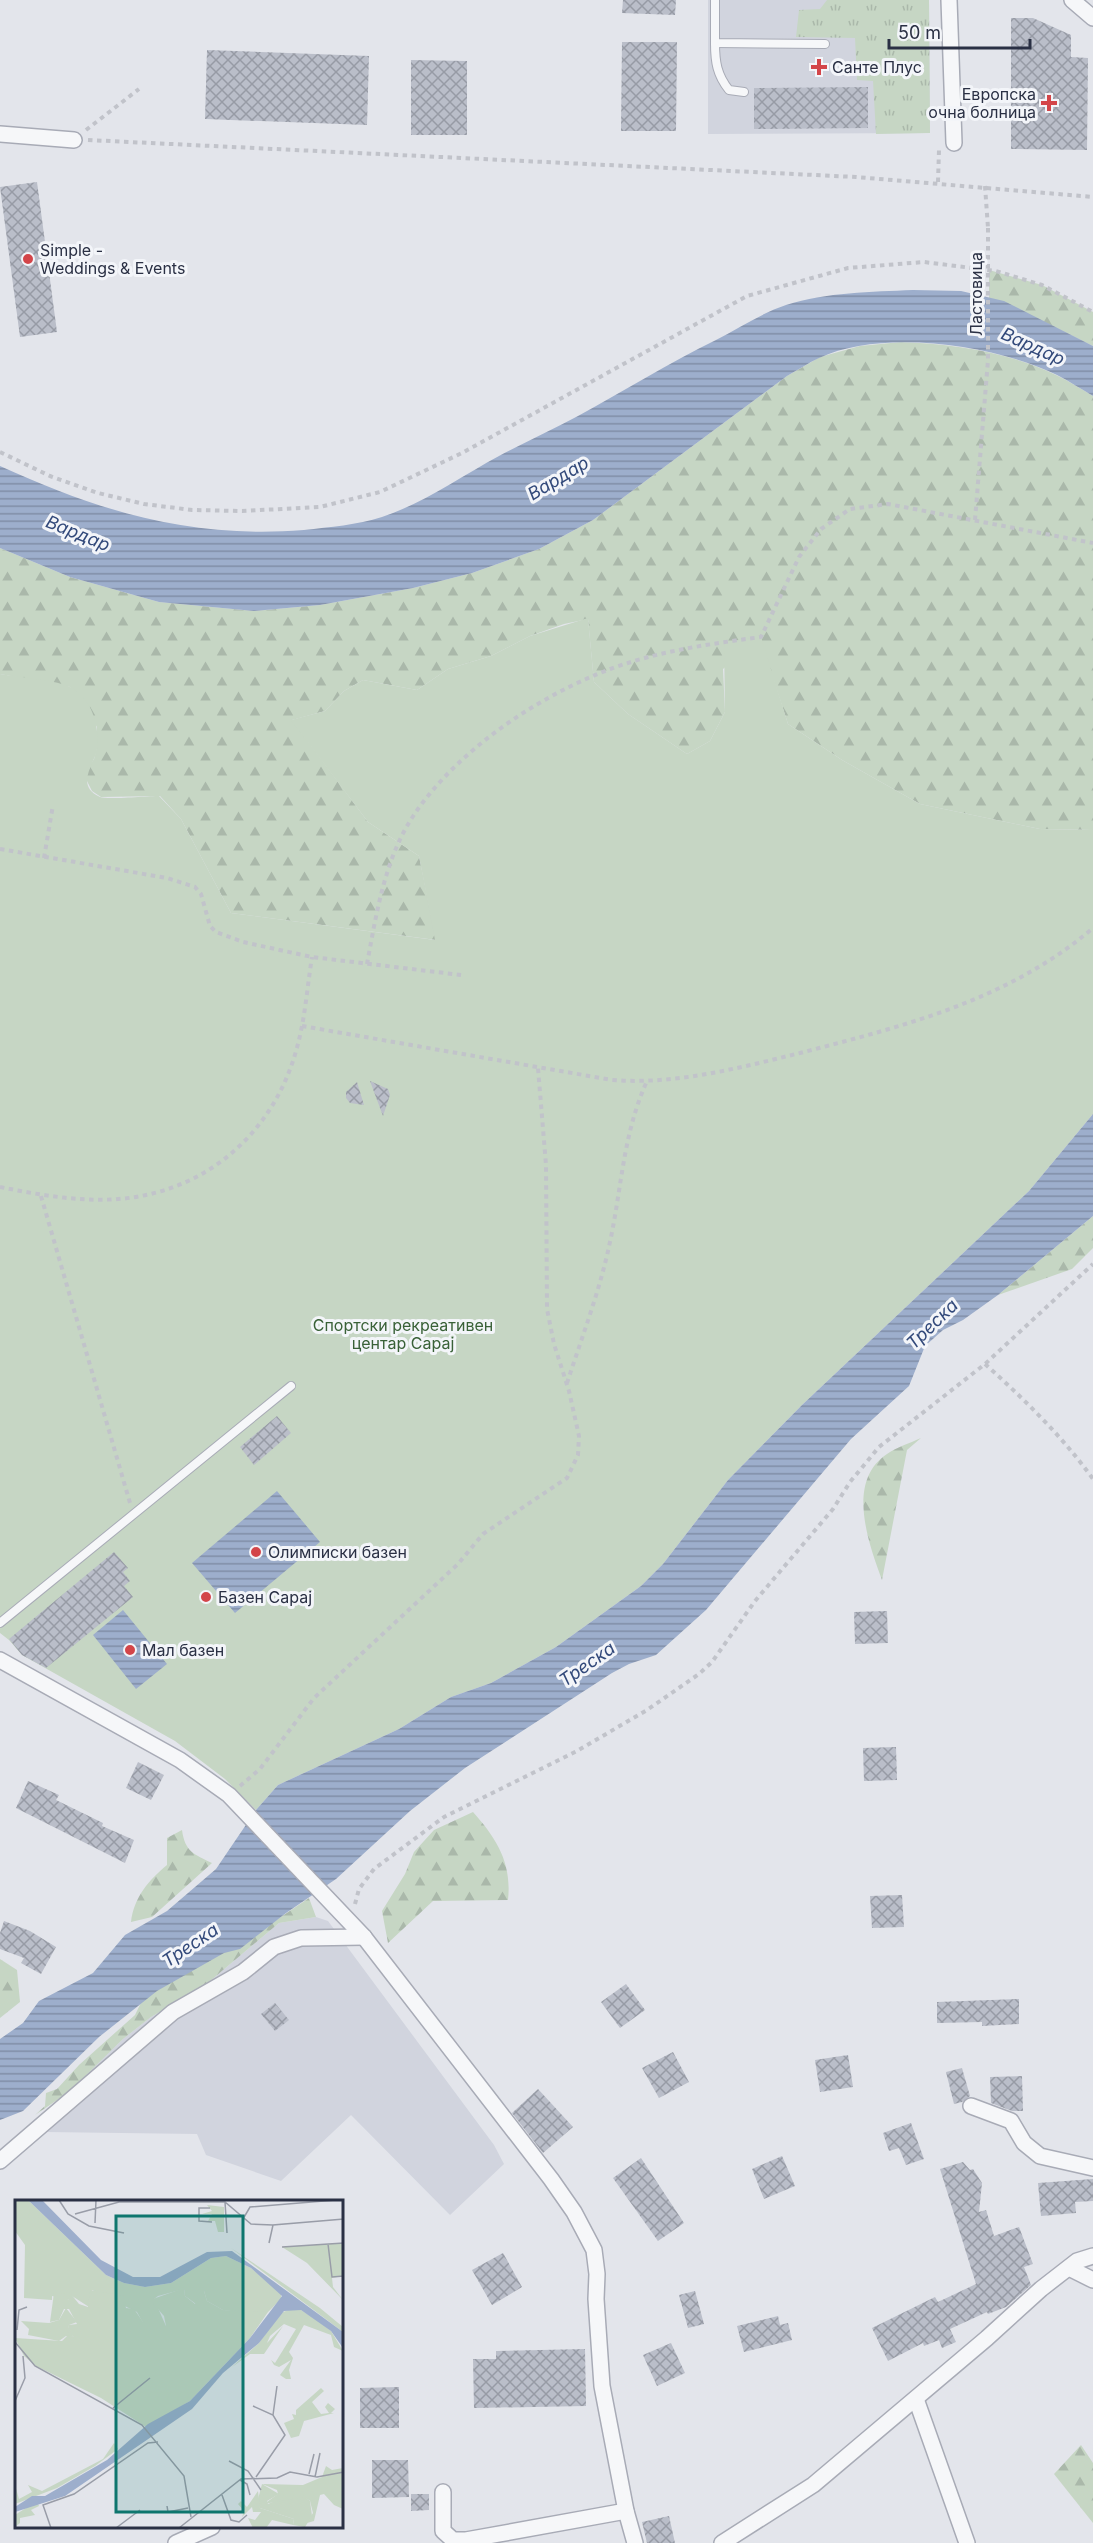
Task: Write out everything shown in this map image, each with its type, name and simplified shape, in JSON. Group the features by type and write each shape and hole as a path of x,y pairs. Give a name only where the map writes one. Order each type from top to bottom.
{"street":[{"path":"947,143 949,0"},
{"path":"1072,0 1093,18"},
{"path":"0,134 74,140"},
{"path":"0,1660 180,1760 230,1795 359,1931 551,2179 574,2212 594,2250 602,2385 626,2511 635,2543"},
{"path":"0,2161 173,2012 243,1972 274,1947 301,1938 359,1931"},
{"path":"970,2106 1011,2121 1024,2143 1041,2156 1093,2168"},
{"path":"722,2543 813,2485 916,2399 1041,2289 1077,2261 1093,2256"},
{"path":"1069,2268 1093,2280"},
{"path":"916,2399 967,2543"},
{"path":"443,2493 443,2531 453,2540 466,2541 626,2511"},
{"path":"176,2543 210,2528"}],"lane":[{"path":"715,0 715,61 719,78 729,90 744,92"},
{"path":"715,43 825,44"},
{"path":"0,1623 291,1386"}],"path":[{"path":"74,140 139,89"},
{"path":"74,140 938,182 1093,197"},
{"path":"938,182 947,143"},
{"name":"Ластовица","path":"975,520 988,360 988,228 985,186"},
{"path":"0,452 50,476 98,493 144,504 192,510 242,511 320,507 380,492 462,453 747,296 848,268 924,262 988,270 1042,285 1093,312"},
{"path":"367,964 385,882 397,849 410,822 453,769 488,738 544,702 586,680 630,662 678,650 761,638 799,556 821,529 850,509 888,504 1093,543"},
{"path":"44,858 52,805"},
{"path":"0,849 167,878 195,886 201,894 206,918 216,932 243,942 312,957 461,975"},
{"path":"302,1026 612,1080 647,1081 756,1064 939,1015 986,996 1038,969 1093,928"},
{"path":"0,1188 41,1196 91,1199 140,1197 182,1184 223,1161 240,1148 265,1118 289,1072 302,1026 312,957"},
{"path":"230,1795 260,1769 314,1698 458,1564 483,1534 567,1478 578,1455 579,1436 547,1309 546,1166 538,1068"},
{"path":"567,1384 610,1243 630,1121 647,1081"},
{"path":"41,1196 133,1515"},
{"path":"359,1931 357,1896 363,1882 374,1869 436,1823 577,1750 647,1710 699,1674 712,1662 755,1601 833,1509 850,1482 879,1448 985,1364 1093,1264"},
{"path":"985,1364 1025,1400 1093,1479"}],"shaded area":[{"name":"Санте Плус","path":"708,0 929,0 930,133 708,134"},
{"path":"316,1917 328,1921 494,2145 504,2164 450,2215 351,2115 281,2181 206,2155 197,2134 46,2132 46,2114 123,2039 151,2017 203,1987 279,1923"}],"green space":[{"path":"827,0 929,0 930,133 876,134 873,81 857,80 855,38 796,37 799,10 820,9"},
{"path":"989,270 1042,285 1093,312 1093,346 1004,302 989,298"},
{"path":"901,342 961,347 1019,360 1056,375 1093,396 1093,830 1040,829 920,804 842,760 788,724 760,638 723,669 725,712 710,741 687,754 628,714 594,682 588,619 564,624 530,636 491,656 448,669 417,690 363,680 344,691 325,711 292,720 368,822 419,856 436,940 231,913 181,819 160,796 101,797 92,791 87,781 87,770 94,759 97,747 97,727 70,687 0,674 0,548 70,577 159,602 254,611 320,605 413,588 472,573 539,549 593,520 787,376 820,357 860,346"},
{"name":"Спортски рекреативен центар Сарај","path":"588,618 594,682 628,714 687,754 710,741 725,712 724,642 761,637 788,724 842,760 920,804 1040,829 1093,830 1093,1114 1029,1191 802,1405 728,1480 663,1564 641,1586 556,1647 491,1683 451,1697 399,1729 278,1785 256,1810 225,1779 175,1741 22,1655 0,1633 0,674 66,685 85,699 96,723 98,741 88,774 88,787 92,792 104,798 159,796 181,819 231,913 435,940 419,856 368,822 291,720 325,711 344,691 363,680 417,690 448,669 491,656 530,636"},
{"path":"1093,1216 1093,1248 1072,1269 998,1295"},
{"path":"921,1438 907,1450 882,1580 871,1548 864,1513 867,1480 874,1466 887,1454"},
{"path":"473,1812 501,1852 508,1874 508,1900 433,1901 388,1943 382,1911 405,1874 414,1852 434,1830"},
{"path":"182,1830 188,1848 212,1863 152,1917 131,1922 135,1905 143,1890 167,1865 167,1838"},
{"path":"309,1898 316,1917 279,1923 203,1987 151,2017 123,2039 69,2092 35,2115 45,2106 46,2093 57,2089 79,2065 135,2015 148,1988 248,1939"},
{"path":"0,1959 17,1970 20,2002 0,2018"},
{"path":"1081,2445 1093,2463 1093,2523 1054,2474"}],"water":[{"name":"Вардар","path":"913,290 961,291 1004,301 1093,346 1093,396 1057,375 1032,364 972,349 906,342 845,349 819,358 787,376 593,520 539,549 472,573 413,588 320,605 254,611 159,602 70,577 0,548 0,466 74,497 111,509 185,526 263,532 304,530 363,522 382,517 427,497 499,456 578,416 681,358 777,308 833,295"},
{"name":"Треска","path":"1093,1114 1093,1216 998,1295 963,1320 943,1330 925,1346 909,1386 851,1439 706,1610 656,1655 629,1664 612,1673 465,1768 410,1811 336,1879 286,1913 240,1949 224,1953 157,1991 99,2037 23,2111 0,2120 0,2039 23,2023 39,2001 93,1973 125,1935 167,1911 216,1869 256,1810 278,1785 399,1729 451,1697 491,1683 556,1647 641,1586 663,1564 728,1480 802,1405 1029,1191"},
{"name":"Олимписки базен","path":"277,1491 320,1542 235,1613 192,1563"},
{"name":"Мал базен","path":"123,1610 167,1664 136,1689 93,1635"}],"building":[{"path":"623,0 676,0 675,15 622,13"},
{"name":"Европска очна болница","path":"1011,18 1033,18 1071,35 1071,57 1088,58 1087,150 1011,149"},
{"path":"622,42 677,42 676,131 621,131"},
{"path":"207,50 369,56 367,125 205,119"},
{"path":"411,60 467,61 467,135 411,135"},
{"path":"868,87 868,128 754,129 754,88"},
{"name":"Simple - Weddings & Events","path":"37,182 57,332 20,337 0,187"},
{"path":"370,1081 388,1089 390,1095 383,1116"},
{"path":"357,1082 364,1105 350,1103 346,1098 346,1092"},
{"path":"277,1416 291,1433 254,1465 240,1447"},
{"path":"114,1552 128,1568 123,1572 130,1581 124,1586 133,1597 46,1668 22,1655 9,1639"},
{"path":"887,1611 888,1643 855,1644 854,1612"},
{"path":"896,1747 897,1780 864,1781 863,1748"},
{"path":"138,1762 164,1775 151,1800 126,1788"},
{"path":"28,1781 59,1795 56,1800 103,1823 102,1826 134,1840 125,1863 16,1808"},
{"path":"902,1895 904,1927 872,1928 870,1896"},
{"path":"4,1921 30,1931 56,1947 41,1974 21,1963 24,1958 0,1949 0,1933"},
{"path":"626,1984 645,2010 620,2028 601,2002"},
{"path":"1019,1999 1019,2024 982,2026 982,2022 937,2023 937,2002"},
{"path":"275,2003 289,2020 275,2031 261,2014"},
{"path":"673,2052 689,2082 659,2098 642,2068"},
{"path":"848,2055 853,2087 820,2092 815,2060"},
{"path":"962,2068 970,2096 954,2104 946,2072"},
{"path":"1022,2076 1023,2111 1012,2111 991,2103 990,2077"},
{"path":"538,2089 573,2127 543,2153 512,2113"},
{"path":"911,2123 924,2159 906,2165 899,2148 889,2151 883,2133"},
{"path":"782,2156 795,2186 764,2199 752,2169"},
{"path":"641,2158 684,2223 658,2241 613,2178"},
{"path":"963,2162 970,2170 973,2169 982,2183 979,2212 986,2210 994,2236 1019,2227 1033,2264 1024,2267 1031,2285 1006,2307 988,2314 987,2312 950,2329 956,2342 942,2348 939,2340 924,2346 923,2343 888,2361 872,2328 935,2297 938,2302 976,2284 940,2169"},
{"path":"1093,2179 1093,2201 1075,2202 1076,2213 1041,2216 1038,2183"},
{"path":"503,2253 522,2287 492,2305 472,2270"},
{"path":"695,2291 704,2324 688,2328 679,2295"},
{"path":"778,2316 780,2325 788,2323 792,2340 744,2352 737,2326"},
{"path":"671,2343 685,2373 657,2386 643,2355"},
{"path":"585,2349 586,2406 474,2408 473,2359 496,2359 496,2351"},
{"path":"399,2387 399,2428 360,2428 360,2388"},
{"path":"372,2460 408,2460 409,2497 372,2498"},
{"path":"411,2494 429,2494 429,2510 411,2511"},
{"path":"669,2516 675,2543 647,2543 642,2522"}],"place":[{"name":"Санте Плус","path":"819,67"},
{"name":"Европска очна болница","path":"1049,103"},
{"name":"Simple - Weddings & Events","path":"28,259"},
{"name":"Олимписки базен","path":"256,1552"},
{"name":"Базен Сарај","path":"206,1597"},
{"name":"Мал базен","path":"130,1650"}]}
